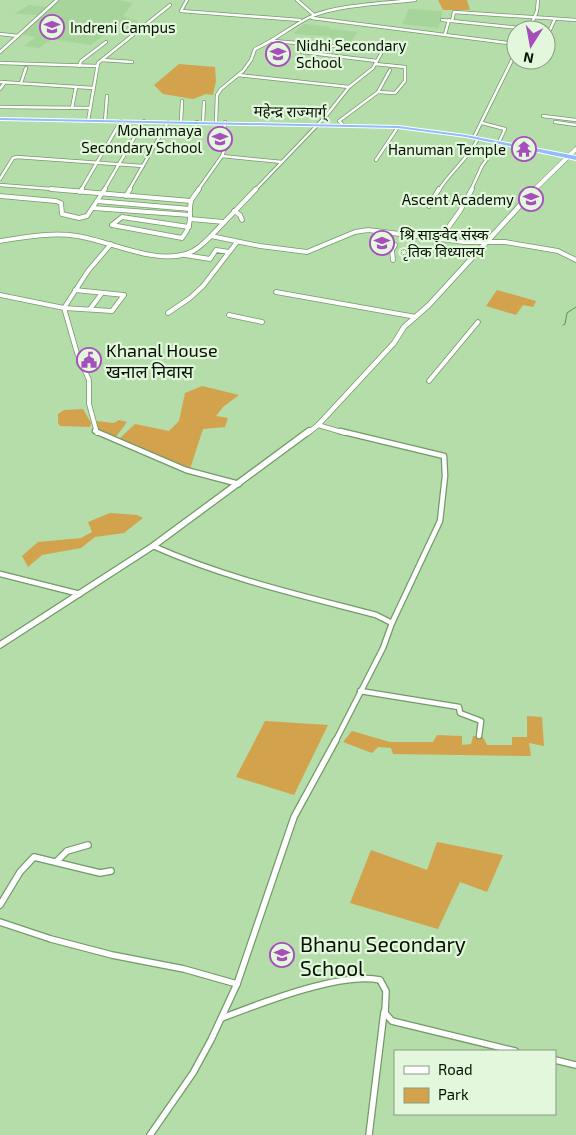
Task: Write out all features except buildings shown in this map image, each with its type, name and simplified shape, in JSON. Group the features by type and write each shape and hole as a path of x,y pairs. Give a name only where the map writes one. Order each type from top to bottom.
{"highway":[{"name":"महेन्द्र राज्मार्ग्","path":"0,119 225,122 398,127 476,138 576,158"}],"street":[{"path":"0,52 57,0"},
{"path":"187,0 181,11 301,20"},
{"path":"297,0 314,15"},
{"path":"216,122 217,95 251,60 255,49 273,41 301,20 340,9 415,0"},
{"path":"534,18 538,0"},
{"path":"88,120 97,66 170,5"},
{"path":"446,34 454,12 576,20"},
{"path":"309,17 506,43"},
{"path":"442,20 506,26"},
{"path":"0,34 18,36"},
{"path":"185,255 203,244 211,236 318,124 349,87 376,63 382,50 273,41"},
{"path":"79,66 82,61 106,42"},
{"path":"302,52 405,67 405,81 394,93 378,92"},
{"path":"102,60 132,62"},
{"path":"0,63 97,66"},
{"path":"20,83 26,68"},
{"path":"344,125 339,121 378,92 390,70"},
{"path":"429,206 447,177 475,146 482,123 507,70"},
{"path":"238,75 349,87"},
{"path":"0,82 93,88"},
{"path":"0,89 5,82"},
{"path":"72,108 76,87"},
{"path":"105,121 107,96"},
{"path":"180,122 182,101"},
{"path":"192,136 200,122 204,102"},
{"path":"0,107 90,108"},
{"path":"544,116 576,120"},
{"path":"80,192 120,121"},
{"path":"0,196 56,201 61,204 62,214 78,218 87,216 102,194 144,121"},
{"path":"126,196 168,122"},
{"path":"189,227 122,217 112,225 182,238 189,227 191,201 222,156 230,136 224,131 225,122"},
{"path":"555,122 576,125"},
{"path":"482,123 505,129 498,142"},
{"path":"376,160 398,127"},
{"path":"0,645 153,546 318,425 394,344 397,333 418,317 495,231 576,149"},
{"path":"222,156 282,162"},
{"path":"0,179 14,158 142,166"},
{"path":"440,239 471,192 481,165 488,159"},
{"path":"0,185 191,201"},
{"path":"136,211 144,197"},
{"path":"97,201 190,209"},
{"path":"93,208 136,211 224,222"},
{"path":"234,211 240,215 242,220"},
{"path":"211,236 237,242 307,252 355,232 368,230 440,239 486,243 505,242 558,251 576,260"},
{"path":"390,233 385,244 395,245 392,250 393,260"},
{"path":"0,241 58,235 76,236 160,255 185,255 210,259 216,250 229,252"},
{"path":"168,313 190,298 203,286 237,242"},
{"path":"110,244 88,271 64,308 77,353 89,380 89,404 95,432 157,459 174,463 186,470 239,484"},
{"path":"0,295 64,308 112,311 124,295 75,290"},
{"path":"276,292 418,317"},
{"path":"90,309 102,293"},
{"path":"229,315 262,322"},
{"path":"429,381 478,322"},
{"path":"150,1135 193,1073 222,1018 237,984 294,817 319,773 383,648 392,623 440,521 446,476 444,456 370,440 318,425"},
{"path":"153,546 179,559 214,572 376,616 392,623"},
{"path":"0,574 80,594"},
{"path":"360,691 460,708 460,713 481,720 479,736"},
{"path":"56,861 67,851 88,845"},
{"path":"0,905 20,872 34,857 56,861 73,868 100,873 111,871"},
{"path":"0,922 51,939 112,955 184,969 237,984"},
{"path":"222,1018 280,996 373,978 379,980 385,987 386,1016 392,1021 511,1050"},
{"path":"369,1135 385,1008"},
{"path":"556,1060 576,1065"}],"shaded area":[{"path":"57,0 117,0 133,3 123,16 137,21 144,27 137,31 122,29 115,34 106,34 90,45 52,39 39,48 24,46 36,37 20,34 40,15 14,14 29,5 49,7"},
{"path":"409,9 442,11 442,18 438,28 402,24"},
{"path":"304,24 358,32 350,43 327,40 330,36 293,34"}],"green space":[{"path":"438,0 467,0 470,10 443,10"},
{"path":"179,64 215,67 216,81 213,95 206,94 193,99 163,94 154,85"},
{"path":"497,290 536,301 533,307 523,305 516,315 486,306"},
{"path":"202,386 239,395 223,407 216,416 228,418 225,427 203,429 190,469 158,458 118,440 135,424 169,431 179,421 185,393"},
{"path":"83,409 91,423 90,427 60,426 58,423 58,414 64,410"},
{"path":"119,420 127,422 115,438 96,432 97,421 114,423"},
{"path":"110,513 137,515 143,518 124,533 95,537 81,548 42,555 28,567 22,556 38,542 81,538 92,532 88,522"},
{"path":"527,716 542,717 544,746 529,743 531,756 393,754 391,748 378,747 372,753 343,742 352,731 390,742 433,742 437,735 462,736 462,745 471,744 473,736 483,737 487,745 512,745 512,737 527,737"},
{"path":"265,721 328,725 294,795 236,777"},
{"path":"437,842 503,855 487,892 460,882 438,929 350,903 371,850 427,870"}],"waterway":[{"path":"563,325 565,324 567,313 576,307"}],"place":[{"name":"Indreni Campus","path":"52,27"},
{"name":"Nidhi Secondary School","path":"278,54"},
{"name":"Mohanmaya Secondary School","path":"220,139"},
{"name":"Hanuman Temple","path":"524,149"},
{"name":"Ascent Academy","path":"531,199"},
{"name":"श्रि साङ्वेद संस्क ृतिक विध्यालय","path":"382,243"},
{"name":"Khanal House खनाल निवास","path":"89,360"},
{"name":"Bhanu Secondary School","path":"282,955"}]}
